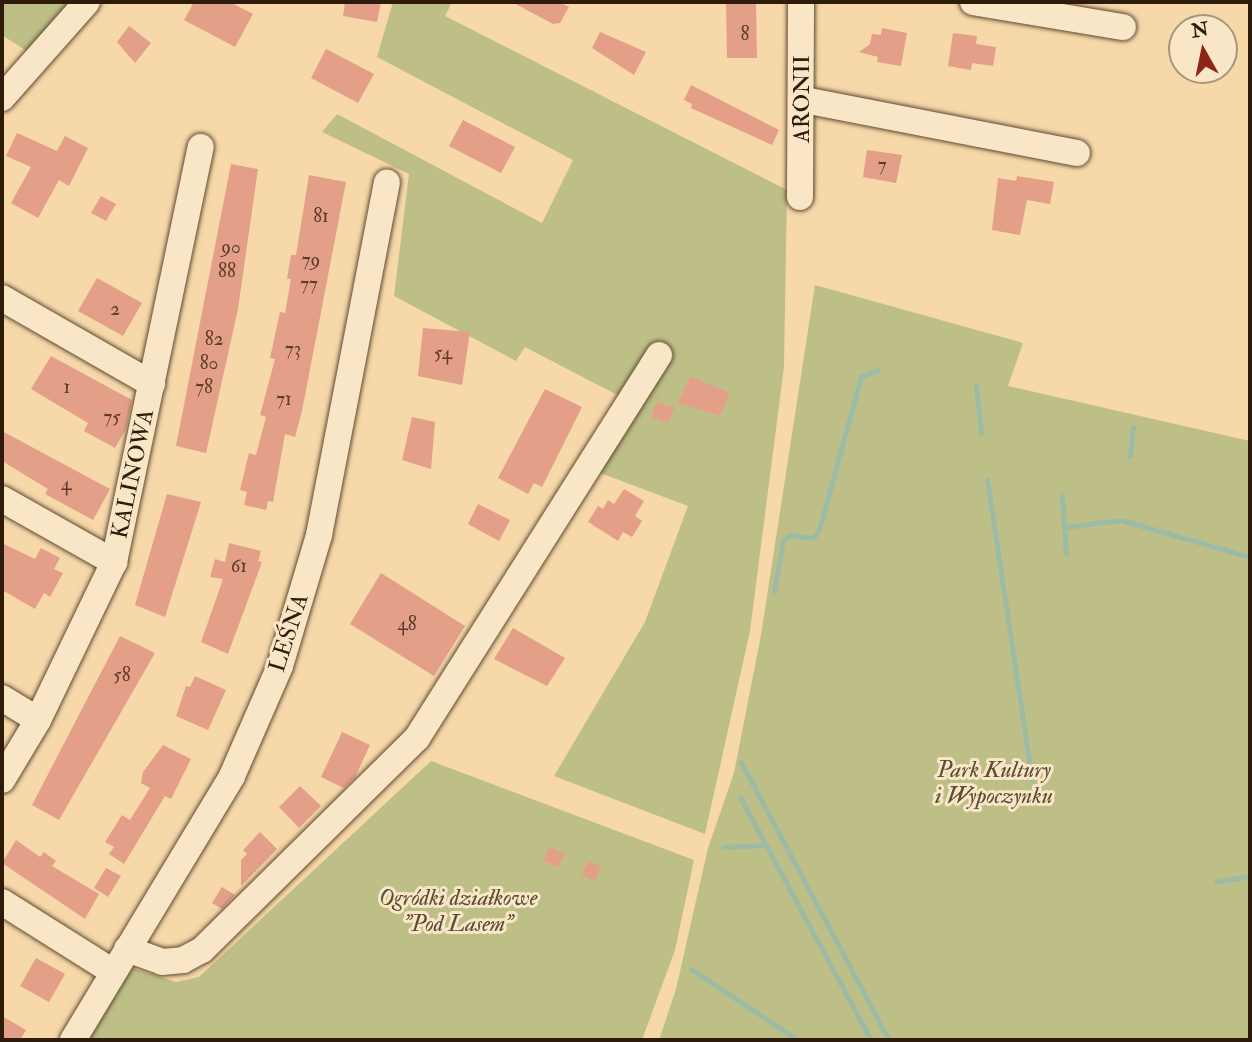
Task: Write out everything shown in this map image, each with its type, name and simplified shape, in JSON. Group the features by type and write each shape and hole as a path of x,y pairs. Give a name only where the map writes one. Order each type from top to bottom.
{"street":[{"path":"2,98 87,2"},
{"name":"ARONII","path":"800,197 804,100 801,2"},
{"path":"973,2 1123,27"},
{"path":"804,100 1077,153"},
{"name":"KALINOWA","path":"2,780 38,720 114,562 201,146"},
{"name":"LEŚNA","path":"73,1040 232,776 280,666 319,535 387,182"},
{"path":"2,298 152,384"},
{"path":"127,949 162,962 183,960 202,950 417,738 659,355"},
{"path":"2,499 114,562"},
{"path":"2,698 38,720"},
{"path":"2,902 113,972"}],"green space":[{"path":"2,2 73,2 28,52 2,35"},
{"path":"393,2 452,2 445,16 787,190 784,367 750,631 705,834 554,776 645,622 688,506 595,471 625,399 525,347 516,361 394,296 409,174 322,132 337,114 542,223 573,160 377,57"},
{"name":"Park Kultury i Wypoczynku","path":"815,285 1023,343 1008,386 1250,441 1250,1040 659,1040 676,989 708,848 734,773 761,635"},
{"name":"Ogródki działkowe \"Pod Lasem\"","path":"431,761 694,860 675,950 642,1040 86,1040 129,967 176,982 199,977"}],"building":[{"path":"194,2 230,2 253,14 235,47 184,20"},
{"path":"345,2 381,2 377,22 343,16"},
{"path":"512,2 559,2 569,7 560,23 553,24"},
{"path":"726,2 756,2 757,58 727,58"},
{"path":"129,26 151,43 135,63 117,42"},
{"path":"882,28 907,33 901,66 877,62 878,57 859,52 870,44 872,34 881,35"},
{"path":"600,32 646,52 634,75 592,48"},
{"path":"953,33 977,36 976,44 996,47 993,66 972,63 971,70 948,66"},
{"path":"326,49 374,74 358,103 311,78"},
{"path":"691,85 779,130 772,145 691,108 692,104 684,100"},
{"path":"463,120 515,147 501,173 449,146"},
{"path":"17,133 57,151 65,136 88,148 69,186 59,180 38,218 11,203 31,167 6,156"},
{"path":"867,150 902,155 896,183 863,177"},
{"path":"231,164 258,169 238,309 206,453 176,446"},
{"path":"309,175 346,182 302,411 295,437 285,434 273,502 268,501 266,510 244,505 247,492 240,490 249,453 256,455 266,417 260,415 275,359 270,358 280,312 285,313 291,279 287,279 291,255 296,255"},
{"path":"1017,176 1054,182 1050,204 1027,200 1020,235 992,230 998,178 1016,181"},
{"path":"101,196 116,204 106,221 91,213"},
{"path":"97,278 142,303 123,336 78,311"},
{"path":"423,328 470,332 462,385 418,376"},
{"path":"51,356 132,400 126,429 115,448 84,431 88,423 31,389"},
{"path":"690,376 729,393 720,416 678,403"},
{"path":"545,389 582,407 542,487 534,483 528,494 498,478"},
{"path":"656,402 674,408 668,423 651,417"},
{"path":"412,417 435,422 431,469 402,460"},
{"path":"2,431 110,489 93,520 45,494 48,489 2,461"},
{"path":"624,489 644,501 635,516 642,521 632,537 623,532 618,541 588,522 598,506 603,509 608,500 614,504"},
{"path":"167,494 201,502 165,617 135,605"},
{"path":"478,504 510,520 499,541 468,524"},
{"path":"2,543 35,559 41,548 60,558 54,569 63,573 50,597 44,593 35,609 2,590"},
{"path":"229,543 261,551 258,561 262,562 228,654 201,642 223,579 210,577 215,559 225,562"},
{"path":"381,573 465,626 434,676 350,624"},
{"path":"513,628 565,658 547,686 494,659"},
{"path":"120,636 155,653 59,820 32,805"},
{"path":"195,676 226,690 208,730 176,716 186,686 190,687"},
{"path":"342,732 370,745 355,777 344,788 321,777"},
{"path":"163,745 191,759 171,799 165,796 124,864 109,854 114,847 105,842 122,815 130,820 150,788 141,783 143,772"},
{"path":"300,786 321,806 299,828 279,807"},
{"path":"260,832 277,849 241,886 241,860 247,854 243,850"},
{"path":"16,840 40,857 44,852 56,861 52,866 99,894 85,919 2,863"},
{"path":"549,847 565,853 559,867 543,861"},
{"path":"588,861 601,867 595,881 582,875"},
{"path":"106,868 121,876 108,897 94,888"},
{"path":"222,887 235,895 222,909 212,903"},
{"path":"36,958 65,974 49,1002 20,986"},
{"path":"2,1016 26,1030 20,1040 2,1040"}],"waterway":[{"path":"774,592 783,541 790,535 813,538 819,530 861,376 878,370"},
{"path":"976,386 981,433"},
{"path":"1130,456 1133,427"},
{"path":"987,479 1032,781"},
{"path":"1062,495 1066,554"},
{"path":"1064,527 1121,520 1250,557"},
{"path":"741,762 889,1040"},
{"path":"740,797 871,1040"},
{"path":"723,847 766,845"},
{"path":"1216,882 1250,876"},
{"path":"691,969 798,1040"}]}
